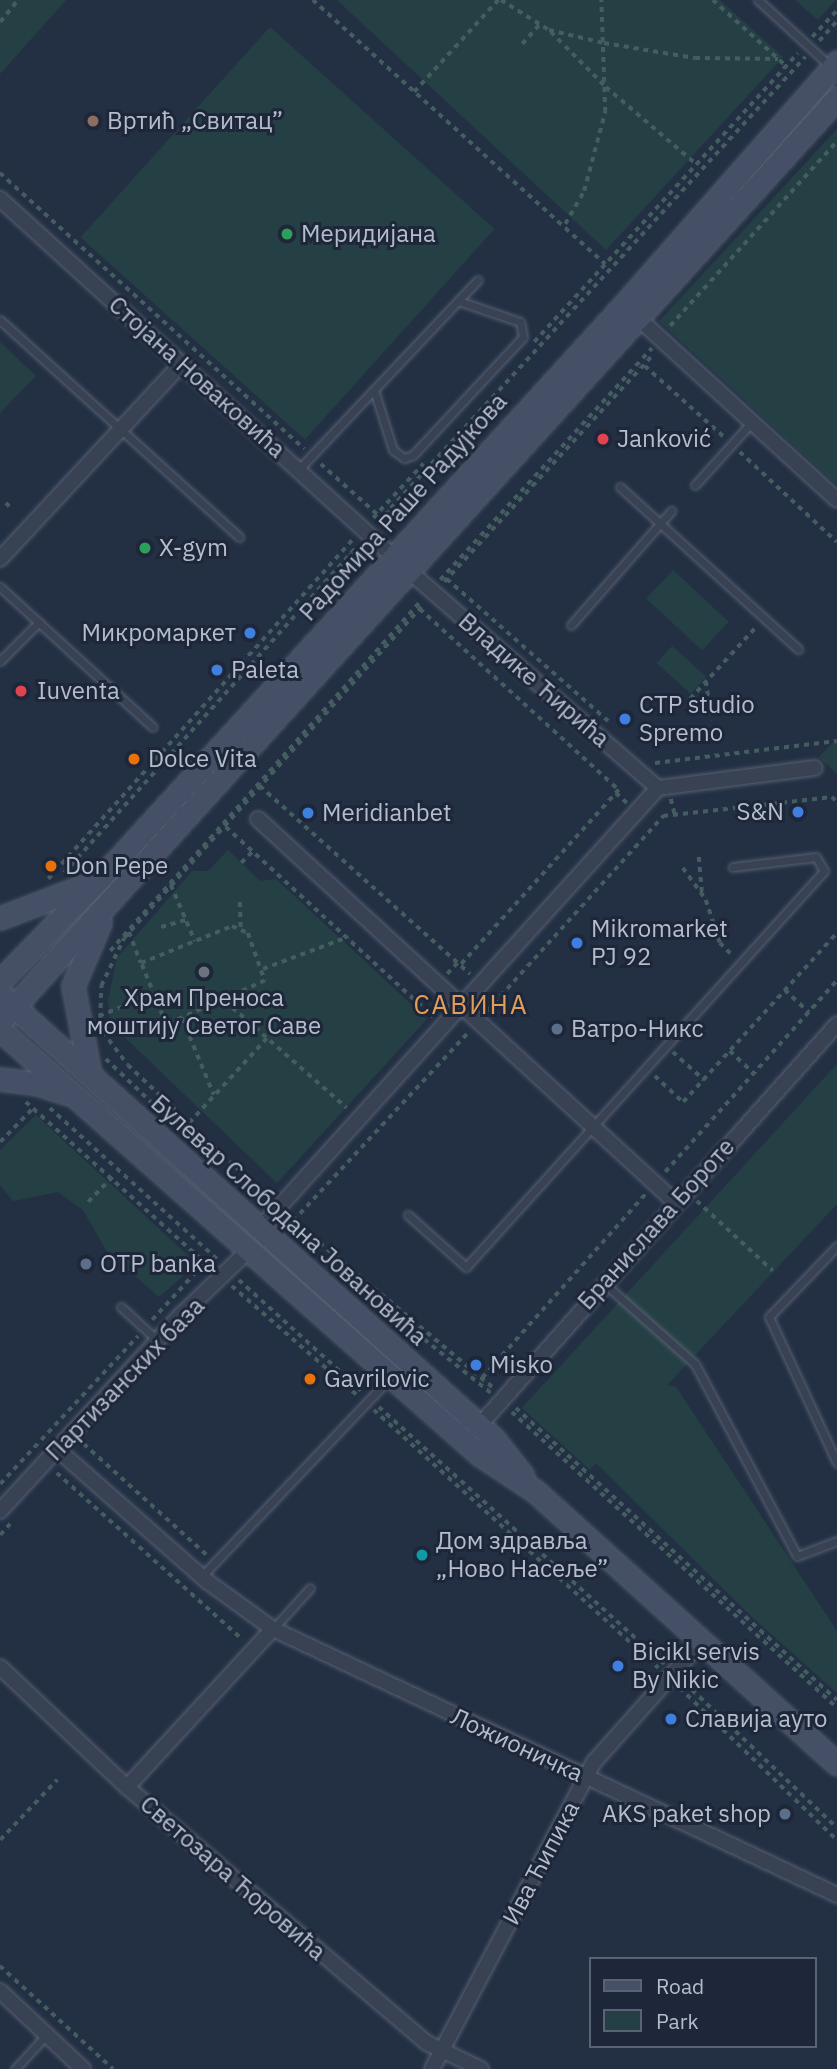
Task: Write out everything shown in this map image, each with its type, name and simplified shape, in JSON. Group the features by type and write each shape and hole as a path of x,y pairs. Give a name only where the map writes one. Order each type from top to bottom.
{"street":[{"name":"Радомира Раше Радујкова","path":"0,981 104,874 623,306 834,64"},
{"name":"Радомира Раше Радујкова","path":"0,1022 7,1000 120,889 837,98"},
{"name":"Стојана Новаковића","path":"0,199 409,571"},
{"path":"639,319 837,500"},
{"path":"0,559 181,364"},
{"name":"Владике Ћирића","path":"409,571 658,788"},
{"path":"261,1227 658,788 815,768"},
{"path":"258,819 675,1202"},
{"path":"0,918 44,905 104,874"},
{"path":"89,1075 73,986 94,933 120,889"},
{"name":"Булевар Слободана Јовановића","path":"7,1000 220,1196 261,1227 479,1426 535,1491 837,1764"},
{"name":"Бранислава Бороте","path":"479,1426 504,1401 603,1282 837,1024"},
{"name":"Булевар Слободана Јовановића","path":"0,1030 251,1248 479,1454 535,1491"},
{"path":"0,1079 35,1083 74,1096"},
{"name":"Партизанских база","path":"0,1511 157,1340 230,1272 251,1248"},
{"name":"Ложионичка","path":"57,1449 201,1576 273,1629 837,1895"},
{"path":"127,1787 273,1629"},
{"name":"Ива Ћипика","path":"432,2069 594,1762 701,1642"},
{"name":"Светозара Ћоровића","path":"0,1667 127,1787 441,2052 481,2069"},
{"path":"0,1991 83,2069"}],"lane":[{"path":"758,0 809,47 834,64"},
{"path":"299,469 478,280"},
{"path":"374,390 393,450 404,458 413,455 523,337 520,322 459,301"},
{"path":"0,320 122,427 239,537"},
{"path":"695,485 752,422"},
{"path":"620,487 798,649"},
{"path":"572,625 671,511"},
{"path":"0,587 153,727"},
{"path":"0,661 38,622"},
{"path":"408,1215 466,1267 824,871 816,858 733,867"},
{"path":"837,1246 769,1317 770,1328 837,1464"},
{"path":"603,1282 695,1364 797,1556 837,1541"},
{"path":"121,1307 157,1340"},
{"path":"201,1576 392,1375"},
{"path":"273,1629 310,1588"},
{"path":"15,2069 46,2034"}],"path":[{"path":"0,22 18,0"},
{"path":"313,0 605,264"},
{"path":"414,92 499,0 549,30 606,87 695,163"},
{"path":"564,225 584,191 599,147 606,87 601,0"},
{"path":"713,0 786,66"},
{"path":"40,886 809,47 837,10"},
{"path":"45,890 366,531 377,514 695,163 786,66 837,21"},
{"path":"522,44 540,24"},
{"path":"549,30 604,43 695,58 778,59"},
{"path":"92,1016 95,985 120,935 837,141"},
{"path":"0,173 377,514"},
{"path":"659,338 645,366 447,579 432,591 420,608 226,827 129,932 108,965 101,986 99,1016 103,1034 119,1055 293,1221 504,1401 837,1700"},
{"path":"6,503 11,508"},
{"path":"447,579 616,729"},
{"path":"420,608 619,790 460,965"},
{"path":"690,699 764,618"},
{"path":"706,681 712,720"},
{"path":"646,755 656,764 716,754 837,741"},
{"path":"261,786 498,1000"},
{"path":"293,1221 460,1042 663,816 832,797 837,802"},
{"path":"695,813 695,820"},
{"path":"226,827 460,1042"},
{"path":"241,863 253,851"},
{"path":"699,857 702,895"},
{"path":"683,868 702,895 720,943 740,963"},
{"path":"171,885 195,941"},
{"path":"240,902 241,927"},
{"path":"161,927 186,920"},
{"path":"129,932 141,963 156,993 166,1025 259,987 265,981 263,969 248,933 241,927 232,926 141,963"},
{"path":"646,1068 683,1102 837,933"},
{"path":"263,969 348,937"},
{"path":"785,990 809,1012"},
{"path":"99,1016 156,993"},
{"path":"225,1001 360,1119"},
{"path":"182,1018 214,1095"},
{"path":"189,1123 267,1038"},
{"path":"666,1046 704,1080"},
{"path":"730,1051 754,1073"},
{"path":"102,1053 156,1107"},
{"path":"40,1100 370,1398 837,1828"},
{"path":"24,1101 47,1117"},
{"path":"1,1140 34,1107"},
{"path":"88,1202 112,1177"},
{"path":"686,1190 773,1271"},
{"path":"326,1260 504,1401 837,1707"},
{"path":"0,1484 205,1262"},
{"path":"84,1444 215,1562"},
{"path":"57,1473 254,1651"},
{"path":"670,1674 837,1840"},
{"path":"0,1840 57,1780"},
{"path":"0,1966 113,2069"}],"green space":[{"path":"0,0 66,0 0,74"},
{"path":"337,0 720,0 783,57 606,250"},
{"path":"795,0 836,0 818,20"},
{"name":"Меридијана","path":"270,27 494,229 305,439 81,237"},
{"path":"837,129 837,485 659,321"},
{"path":"0,342 36,376 0,413"},
{"path":"673,570 729,622 702,650 646,599"},
{"path":"672,646 706,677 691,694 657,663"},
{"path":"837,738 837,774 819,757"},
{"path":"228,850 260,881 276,879 427,1019 277,1183 111,1024 108,1001 117,958 192,871 208,871"},
{"path":"837,1064 837,1204 667,1385 676,1387 837,1631 837,1693 750,1615 596,1463 590,1470 522,1408"},
{"path":"36,1115 197,1264 159,1297 106,1250 83,1210 58,1192 13,1201 0,1185 0,1150"}],"place":[{"name":"Вртић „Свитац”","path":"93,121"},
{"name":"Меридијана","path":"287,234"},
{"name":"Janković","path":"603,439"},
{"name":"X-gym","path":"145,548"},
{"name":"Микромаркет","path":"250,633"},
{"name":"Paleta","path":"217,670"},
{"name":"Iuventa","path":"21,691"},
{"name":"CTP studio Spremo","path":"625,719"},
{"name":"Dolce Vita","path":"134,759"},
{"name":"S&N","path":"798,812"},
{"name":"Meridianbet","path":"308,813"},
{"name":"Don Pepe","path":"51,866"},
{"name":"Mikromarket PJ 92","path":"577,943"},
{"name":"Храм Преноса моштију Светог Саве","path":"204,972"},
{"name":"Ватро-Никс","path":"557,1029"},
{"name":"OTP banka","path":"86,1264"},
{"name":"Misko","path":"476,1365"},
{"name":"Gavrilovic","path":"310,1379"},
{"name":"Дом здравља „Ново Насеље”","path":"422,1555"},
{"name":"Bicikl servis By Nikic","path":"618,1666"},
{"name":"Славија ауто","path":"671,1719"},
{"name":"AKS paket shop","path":"785,1814"}],"district":[{"name":"САВИНА","path":"471,1005"}]}
